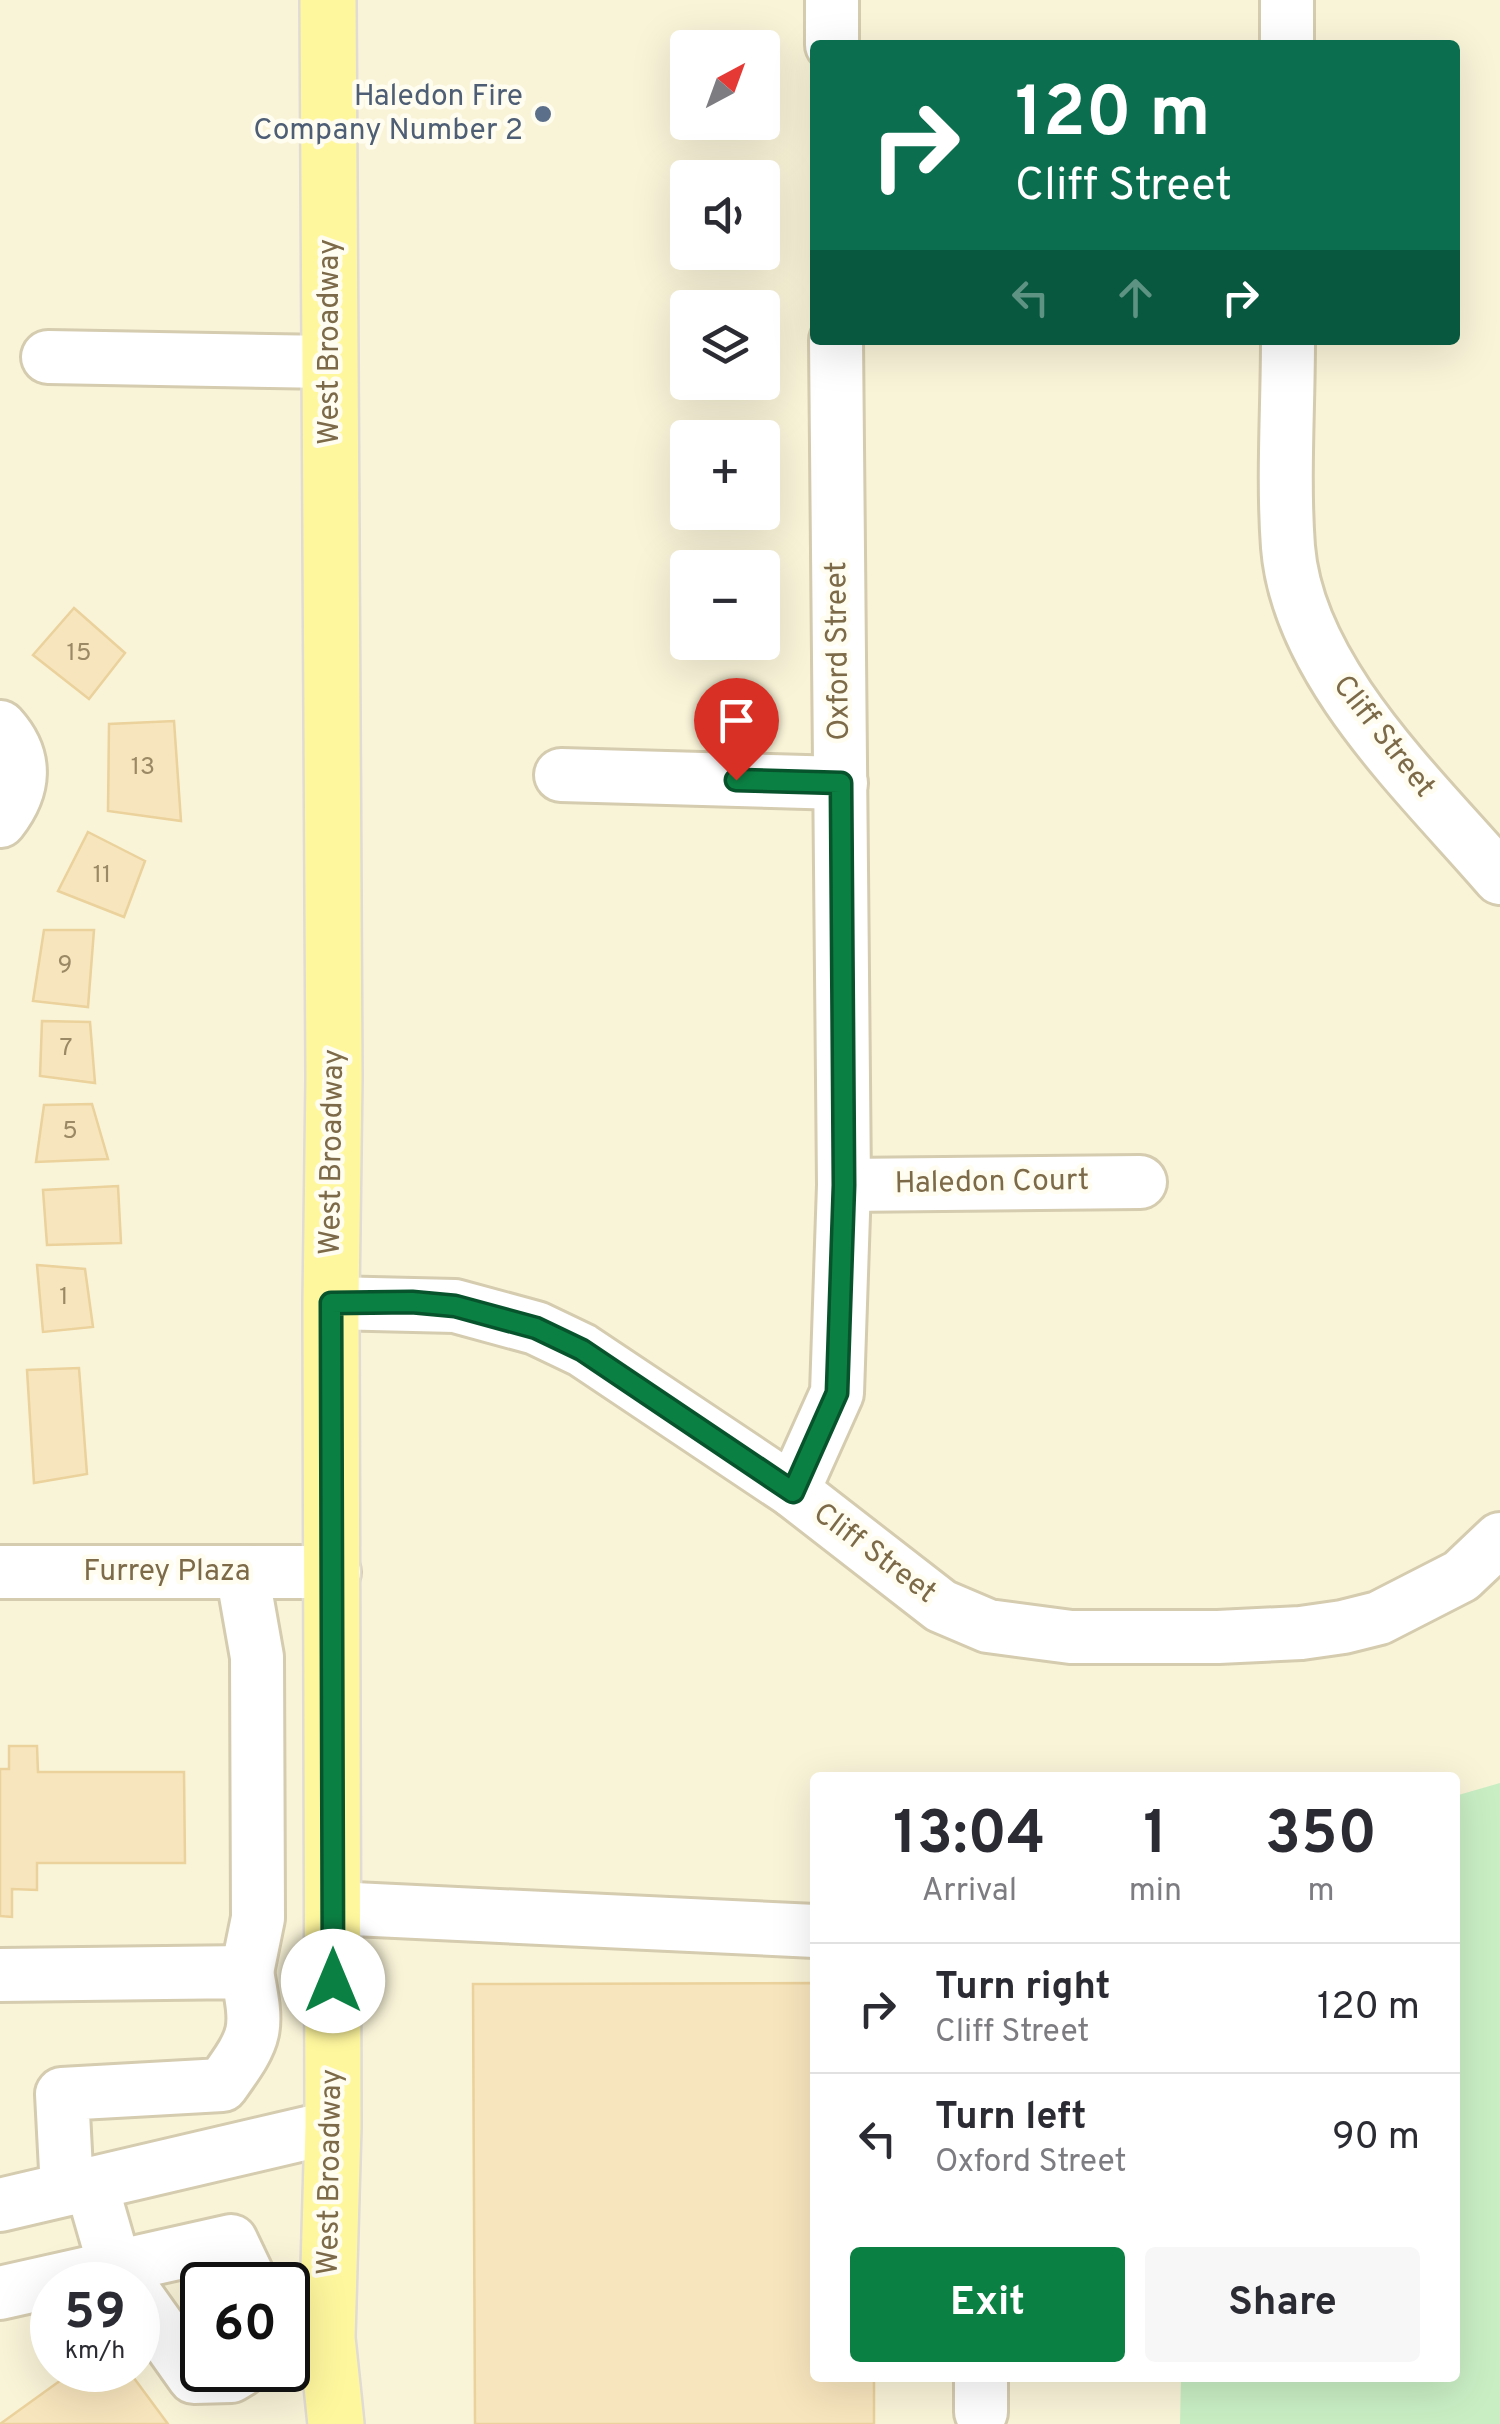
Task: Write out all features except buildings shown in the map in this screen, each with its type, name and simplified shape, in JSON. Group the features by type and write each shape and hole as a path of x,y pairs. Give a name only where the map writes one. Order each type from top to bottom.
{"main road":[{"name":"West Broadway","path":"328,0 334,1572 333,2126 327,2338 336,2424"}],"street":[{"path":"832,0 832,40"},
{"path":"1287,0 1287,40"},
{"name":"Oxford Street","path":"793,1492 837,1393 844,1185 836,345"},
{"name":"Cliff Street","path":"1288,345 1288,550 1310,628 1356,711 1489,844"},
{"path":"48,357 330,362"},
{"path":"0,727 20,756 18,792 0,821"},
{"path":"560,775 841,783"},
{"name":"Haledon Court","path":"844,1185 1140,1182"},
{"name":"Cliff Street","path":"331,1303 455,1306 536,1328 582,1350 793,1492 941,1606 988,1626 1071,1636 1218,1637 1343,1627 1379,1618 1461,1576 1500,1539"},
{"name":"Furrey Plaza","path":"0,1572 334,1572"},
{"path":"117,2262 79,2186 62,2094 222,2085 247,2051 256,2020 246,1972 258,1918 257,1658 242,1572"},
{"path":"333,1908 810,1931"},
{"path":"0,1975 246,1972"},
{"path":"0,2205 333,2126"},
{"path":"0,2294 30,2291"},
{"path":"160,2329 180,2357"}],"shaded area":[{"path":"0,0 1500,0 1500,2424 0,2424"}],"green space":[{"path":"1500,1783 1500,2424 1180,2424 1181,2382 1460,2382 1460,1795"}],"place":[{"name":"Haledon Fire Company Number 2","path":"543,114"}],"route":[{"path":"333,1981 331,1303 455,1306 536,1328 582,1350 793,1492 837,1393 844,1185 841,783 736,780"}]}
